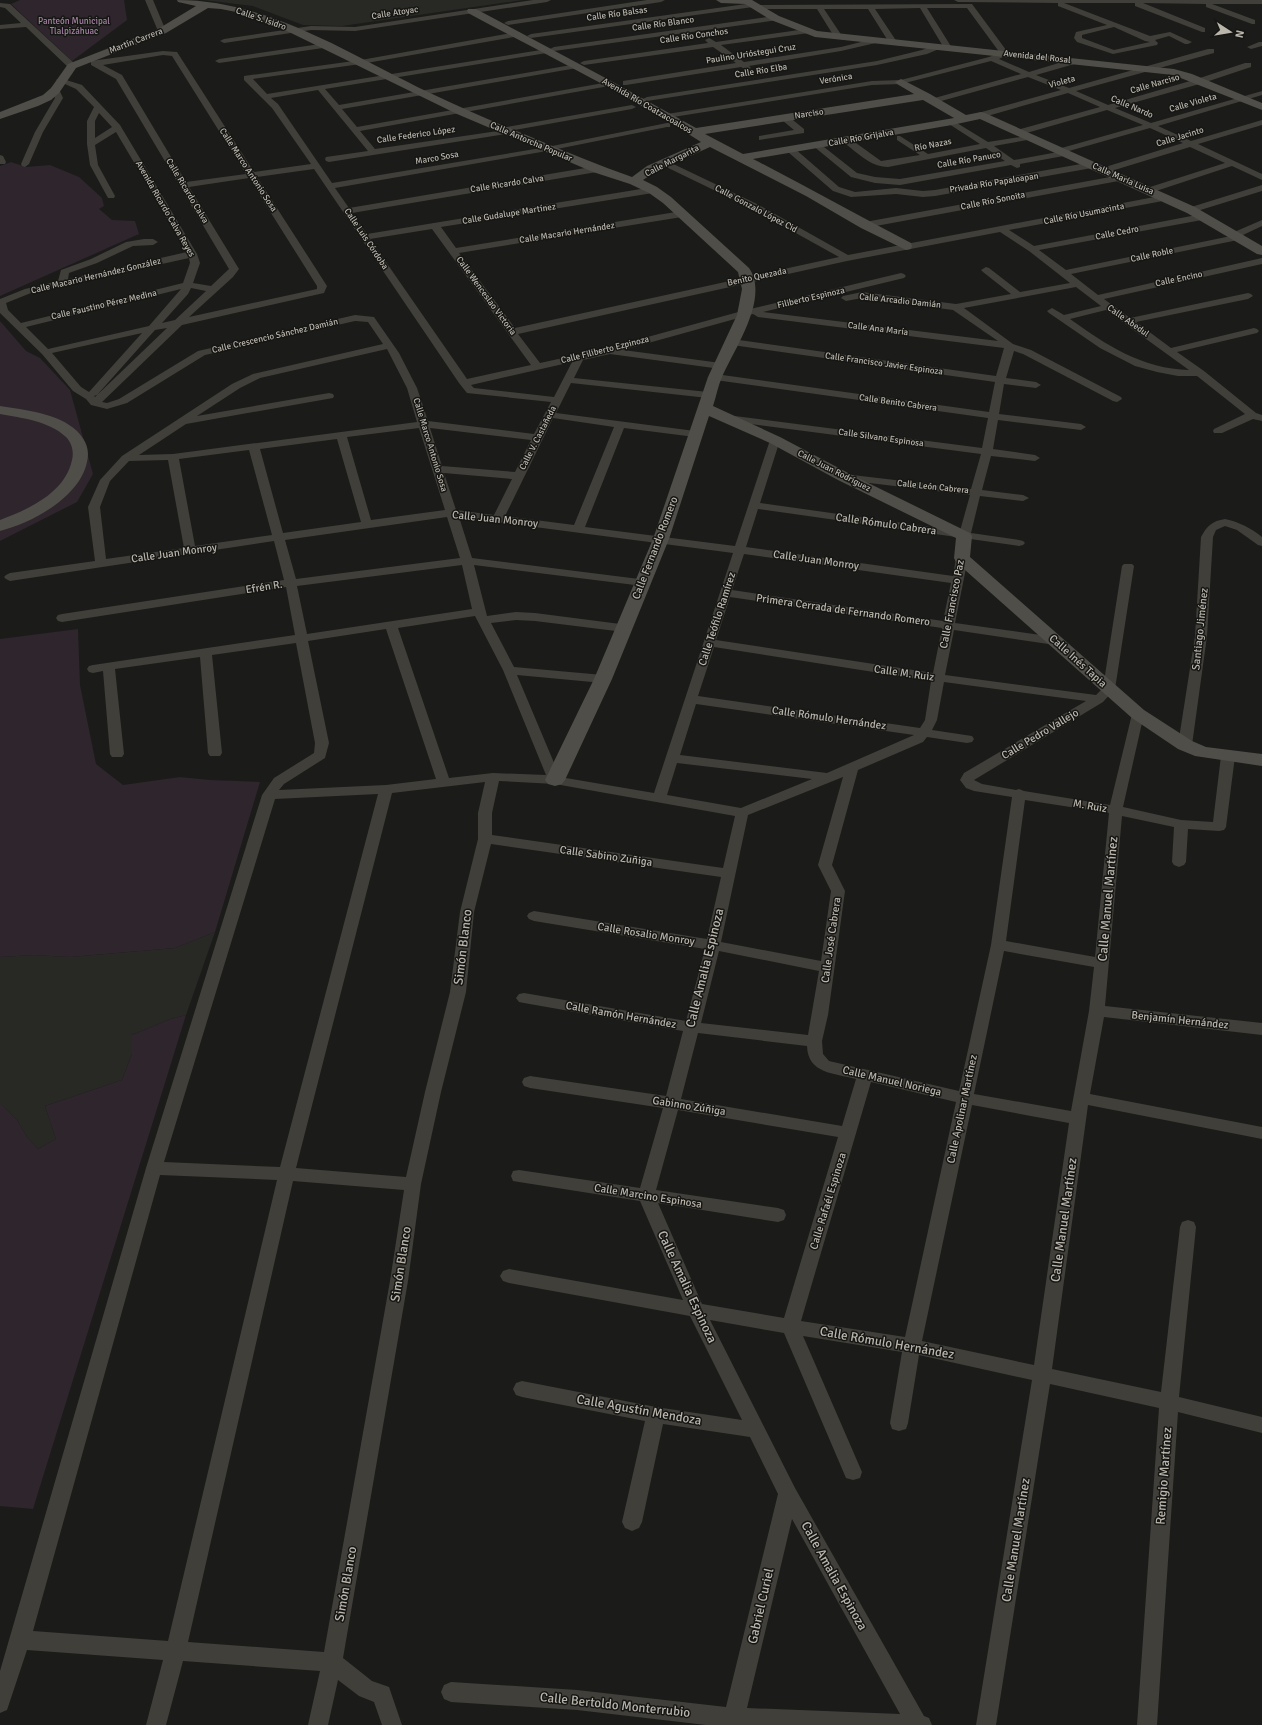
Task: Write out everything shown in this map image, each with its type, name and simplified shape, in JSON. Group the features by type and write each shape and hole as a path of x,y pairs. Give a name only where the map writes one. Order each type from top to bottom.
{"street":[{"path":"0,5 8,0"},
{"path":"149,0 162,31"},
{"path":"182,0 205,5"},
{"name":"Calle Atoyac","path":"224,41 310,28 355,29 547,0"},
{"path":"721,0 752,4 819,6 969,6 1005,54"},
{"path":"752,4 773,0"},
{"path":"914,0 1260,1"},
{"path":"1052,1 1130,31 1151,41"},
{"path":"1130,1 1202,30"},
{"path":"1200,2 1252,22"},
{"name":"Calle Río Balsas","path":"531,36 663,5 752,4"},
{"name":"Avenida del Rosal","path":"752,4 775,18 815,34 1149,68 1174,72 1200,81 1262,107"},
{"path":"0,5 7,6 72,66 45,99 0,116"},
{"name":"Martín Carrera","path":"72,66 162,31 205,5"},
{"name":"Calle S. Isidro","path":"205,5 221,6 239,10 293,30"},
{"path":"508,22 663,5 764,80"},
{"path":"819,6 838,36"},
{"path":"870,6 893,42"},
{"path":"922,6 948,48"},
{"name":"Avenida Río Coatzacoalcos","path":"472,11 581,65 667,120 810,193 906,246"},
{"name":"Calle Río Blanco","path":"266,96 551,50 775,18"},
{"path":"0,27 28,25"},
{"path":"1115,26 1079,34 1078,38 1112,52 1123,51 1170,34 1188,42"},
{"name":"Calle Antorcha Popular","path":"293,30 327,45 460,112 547,149 597,169 634,181 653,190 667,200 744,271 748,279"},
{"name":"Calle Río Conchos","path":"337,108 713,43 806,31"},
{"path":"1116,34 1130,31"},
{"path":"361,62 517,34"},
{"name":"Paulino Urióstegui Cruz","path":"626,83 841,49 877,40"},
{"path":"1251,47 1262,44"},
{"path":"219,61 327,45"},
{"name":"Calle Río Elba","path":"647,99 878,63 924,52 936,47"},
{"name":"Calle Marco Antonio Sosa","path":"97,64 170,53 174,54 322,286 321,291 177,323"},
{"name":"Verónica","path":"547,149 667,120 872,83 901,82 992,59 1005,54"},
{"name":"Violeta","path":"981,115 1200,54 1210,55"},
{"name":"Calle Nardo","path":"992,59 1150,125 1262,177"},
{"name":"Calle Ricardo Calva","path":"86,60 97,64 119,77 234,269 230,275 92,400"},
{"name":"Narciso","path":"693,132 930,98 1075,61"},
{"name":"Calle Luis Córdoba","path":"361,62 247,78 266,96 316,166 464,383"},
{"name":"Calle Narciso","path":"1025,135 1248,65"},
{"path":"901,82 964,119"},
{"path":"354,130 609,84"},
{"path":"25,164 39,132 59,98 58,85"},
{"name":"Avenida Ricardo Calva Reyes","path":"58,85 78,87 117,127 192,254 195,263 185,292 153,327 92,400"},
{"path":"321,88 373,152"},
{"name":"Calle Violeta","path":"1063,152 1262,93"},
{"name":"Calle Federico López","path":"329,159 504,131 632,106"},
{"path":"97,108 91,120 91,144 94,165 111,196"},
{"name":"Calle Río Grijalva","path":"740,158 952,122 981,115"},
{"name":"Calle María Luisa","path":"981,115 1150,190 1191,210 1262,251"},
{"path":"762,138 801,131 785,118"},
{"path":"952,122 1036,176"},
{"name":"Calle Jacinto","path":"1105,170 1262,122"},
{"path":"91,144 117,127"},
{"name":"Río Nazas","path":"846,140 880,164 888,164 986,145 1025,135"},
{"path":"900,138 926,156"},
{"name":"Calle Margarita","path":"634,181 651,169 710,142"},
{"name":"Calle Río Panuco","path":"816,145 854,174 875,180 900,182 1063,152"},
{"name":"Marco Sosa","path":"330,186 547,149"},
{"name":"Privada Río Papaloapan","path":"791,150 836,189 854,195 896,191 923,194 1036,176 1092,165"},
{"name":"Calle Gonzalo López Cid","path":"665,162 754,206 847,258"},
{"path":"1150,190 1233,163"},
{"path":"184,185 251,174 316,166"},
{"name":"Calle Ricardo Calva","path":"347,211 597,169"},
{"name":"Calle Río Sonoita","path":"866,225 1121,178"},
{"path":"1191,210 1262,188"},
{"name":"Calle Gudalupe Martínez","path":"365,238 653,190"},
{"name":"Calle Río Usumacinta","path":"1003,230 1165,198"},
{"name":"Calle Macario Hernández","path":"453,251 682,214"},
{"name":"Calle Cedro","path":"1032,249 1202,217"},
{"name":"Calle Roble","path":"1065,273 1238,236 1262,223"},
{"name":"Calle Wenceslao Victoria","path":"434,226 537,366"},
{"name":"Benito Quezada","path":"512,332 847,258 906,246 1003,230"},
{"name":"Calle Abedul","path":"1003,230 1065,273 1108,307 1200,372 1257,416"},
{"path":"63,283 64,272 95,260 122,246 144,241 153,242"},
{"name":"Calle Macario Hernández González","path":"19,326 3,311 1,302 28,291 192,254"},
{"name":"Calle Encino","path":"1096,298 1262,261"},
{"path":"986,270 1018,295"},
{"name":"Filiberto Espinoza","path":"745,313 901,276"},
{"name":"Calle Fernando Romero","path":"555,780 603,679 661,540 706,402 718,371 745,313 749,290 748,279"},
{"path":"956,307 1078,284"},
{"path":"188,285 213,289"},
{"name":"Calle Faustino Pérez Medina","path":"19,326 188,285"},
{"name":"Calle Arcadio Damián","path":"775,316 862,295 956,307"},
{"path":"1129,321 1248,296"},
{"path":"956,307 1010,346 1027,352 1117,399"},
{"path":"1063,318 1108,307"},
{"path":"1052,311 1115,353 1136,364 1169,372 1200,372"},
{"name":"Calle Filiberto Ezpinoza","path":"464,383 606,352 745,313"},
{"name":"Calle Ana María","path":"745,313 1010,346"},
{"name":"Calle Marco Antonio Sosa","path":"360,317 371,319 394,353 412,388 467,561 481,616"},
{"name":"Calle Crescencio Sánchez Damián","path":"92,400 107,406 123,401 202,353 360,317"},
{"path":"46,352 153,327 177,323"},
{"path":"19,326 46,352 77,388 92,400"},
{"path":"1169,351 1254,331"},
{"name":"Calle Francisco Javier Espinoza","path":"732,342 1036,385"},
{"path":"101,564 94,507 105,480 126,458 236,386 257,376 388,346"},
{"name":"Calle Francisco Paz","path":"925,732 931,720 956,580 962,558 964,536 987,452 1000,380 1010,346"},
{"name":"Calle Benito Cabrera","path":"606,352 994,416 1081,427"},
{"name":"Calle V. Castañeda","path":"498,519 537,438 579,358"},
{"path":"568,380 706,402"},
{"path":"464,383 471,391 557,400"},
{"path":"181,422 329,396"},
{"name":"Calle Juan Rodríguez","path":"706,402 727,418 775,440 844,477 964,536"},
{"path":"0,410 28,415 50,422 70,432 81,447 80,466 67,487 47,504 22,518 0,526"},
{"path":"550,415 695,434"},
{"path":"1218,431 1257,416"},
{"name":"Calle Silvano Espinosa","path":"727,418 1035,458"},
{"path":"126,458 173,457 423,424 537,438"},
{"path":"578,529 620,425"},
{"path":"341,435 367,524"},
{"name":"Calle Teófilo Ramírez","path":"659,798 775,440"},
{"path":"0,1702 20,1640 154,1168 269,795 279,781 320,755 322,743 291,583 254,447"},
{"path":"173,457 190,551"},
{"path":"437,469 519,476"},
{"name":"Calle León Cabrera","path":"844,477 1023,498"},
{"name":"Calle Rómulo Cabrera","path":"754,505 1019,543"},
{"name":"Calle Juan Monroy","path":"10,577 367,524 452,513 740,550 956,580"},
{"name":"Santiago Jiménez","path":"1185,745 1201,636 1207,537 1210,529 1216,524 1223,523 1234,525 1244,529 1262,543"},
{"name":"Calle Inés Tapia","path":"962,558 1055,641 1104,694 1185,745 1202,752 1262,760"},
{"path":"467,561 643,582"},
{"name":"Efrén R.","path":"62,618 291,583 467,561"},
{"path":"1104,694 1128,566"},
{"name":"Primera Cerrada de Fernando Romero","path":"726,593 1055,641"},
{"path":"481,616 509,670 555,780"},
{"path":"93,669 301,637 392,625 481,616 535,617 624,628"},
{"path":"392,625 444,782"},
{"name":"Calle M. Ruiz","path":"709,644 938,678 1104,694"},
{"path":"206,652 215,753"},
{"path":"109,667 117,754"},
{"path":"509,670 603,679"},
{"name":"Calle Pedro Vallejo","path":"969,776 1104,694"},
{"name":"Calle Rómulo Hernández","path":"691,699 967,739"},
{"name":"Calle Manuel Martínez","path":"986,1725 1042,1374 1078,1118 1097,1011 1116,810 1138,714"},
{"path":"269,795 386,789 494,777 555,780 742,813 852,768 918,738 925,732"},
{"name":"M. Ruiz","path":"969,776 967,780 971,785 1116,810 1180,824 1219,827 1228,756"},
{"path":"672,758 829,777"},
{"name":"Calle José Cabrera","path":"824,1065 814,1056 814,1041 820,1015 838,891 826,865 852,768"},
{"name":"Simón Blanco","path":"318,1725 332,1662 399,1281 413,1184 433,1092 458,992 467,912 485,839 485,813 494,777"},
{"path":"156,1725 176,1650 284,1190 286,1174 386,789"},
{"name":"Calle Apolinar Martínez","path":"899,1423 912,1346 998,945 1019,793"},
{"name":"Calle Amalia Espinoza","path":"742,813 712,945 672,1103 646,1196 696,1310 788,1494 919,1725"},
{"path":"1179,862 1180,824"},
{"name":"Calle Sabino Zuñiga","path":"485,839 728,874"},
{"name":"Calle Rosalio Monroy","path":"534,916 712,945 827,967"},
{"path":"998,945 1102,963"},
{"name":"Calle Ramón Hernández","path":"524,998 691,1027 814,1041"},
{"name":"Benjamín Hernández","path":"1097,1011 1262,1028"},
{"name":"Calle Manuel Noriega","path":"824,1065 964,1098 1078,1118"},
{"name":"Calle Rafaél Espinoza","path":"790,1327 865,1075"},
{"name":"Gabinno Zúñiga","path":"530,1082 672,1103 848,1133"},
{"path":"1082,1098 1262,1132"},
{"path":"154,1168 286,1174 413,1184"},
{"name":"Calle Marcino Espinosa","path":"519,1176 778,1215"},
{"name":"Remigio Martínez","path":"1147,1725 1169,1402 1188,1227"},
{"name":"Calle Rómulo Hernández","path":"509,1276 790,1327 912,1346 1169,1402 1262,1425"},
{"path":"790,1327 853,1472"},
{"name":"Calle Agustín Mendoza","path":"522,1389 656,1415 756,1430"},
{"path":"632,1522 656,1415"},
{"name":"Gabriel Curiel","path":"734,1718 788,1494"},
{"path":"20,1640 332,1662 366,1689 382,1694 392,1725"},
{"name":"Calle Bertoldo Monterrubio","path":"451,1692 577,1700 734,1718 919,1725"}],"shaded area":[{"path":"203,0 523,0 342,26 303,25 253,6"},
{"path":"215,932 186,1015 171,1019 132,1035 132,1054 122,1080 45,1106 56,1139 38,1149 27,1137 17,1120 3,1106 0,1106 0,957 33,955 70,957 175,948"}],"green space":[{"name":"Panteón Municipal Tlalpizáhuac","path":"20,0 124,0 127,20 72,61 11,4"},
{"path":"11,162 26,167 50,165 79,177 102,198 104,206 99,209 112,220 135,221 139,234 0,296 0,166"},
{"path":"0,321 26,351 40,358 70,390 93,474 77,502 0,541"},
{"path":"78,629 80,685 96,764 123,785 180,777 260,782 215,932 175,948 70,957 33,955 0,957 0,639"},
{"path":"186,1015 33,1509 0,1506 0,1106 3,1106 17,1120 27,1137 38,1149 56,1139 45,1106 122,1080 132,1054 132,1035 171,1019"}]}
